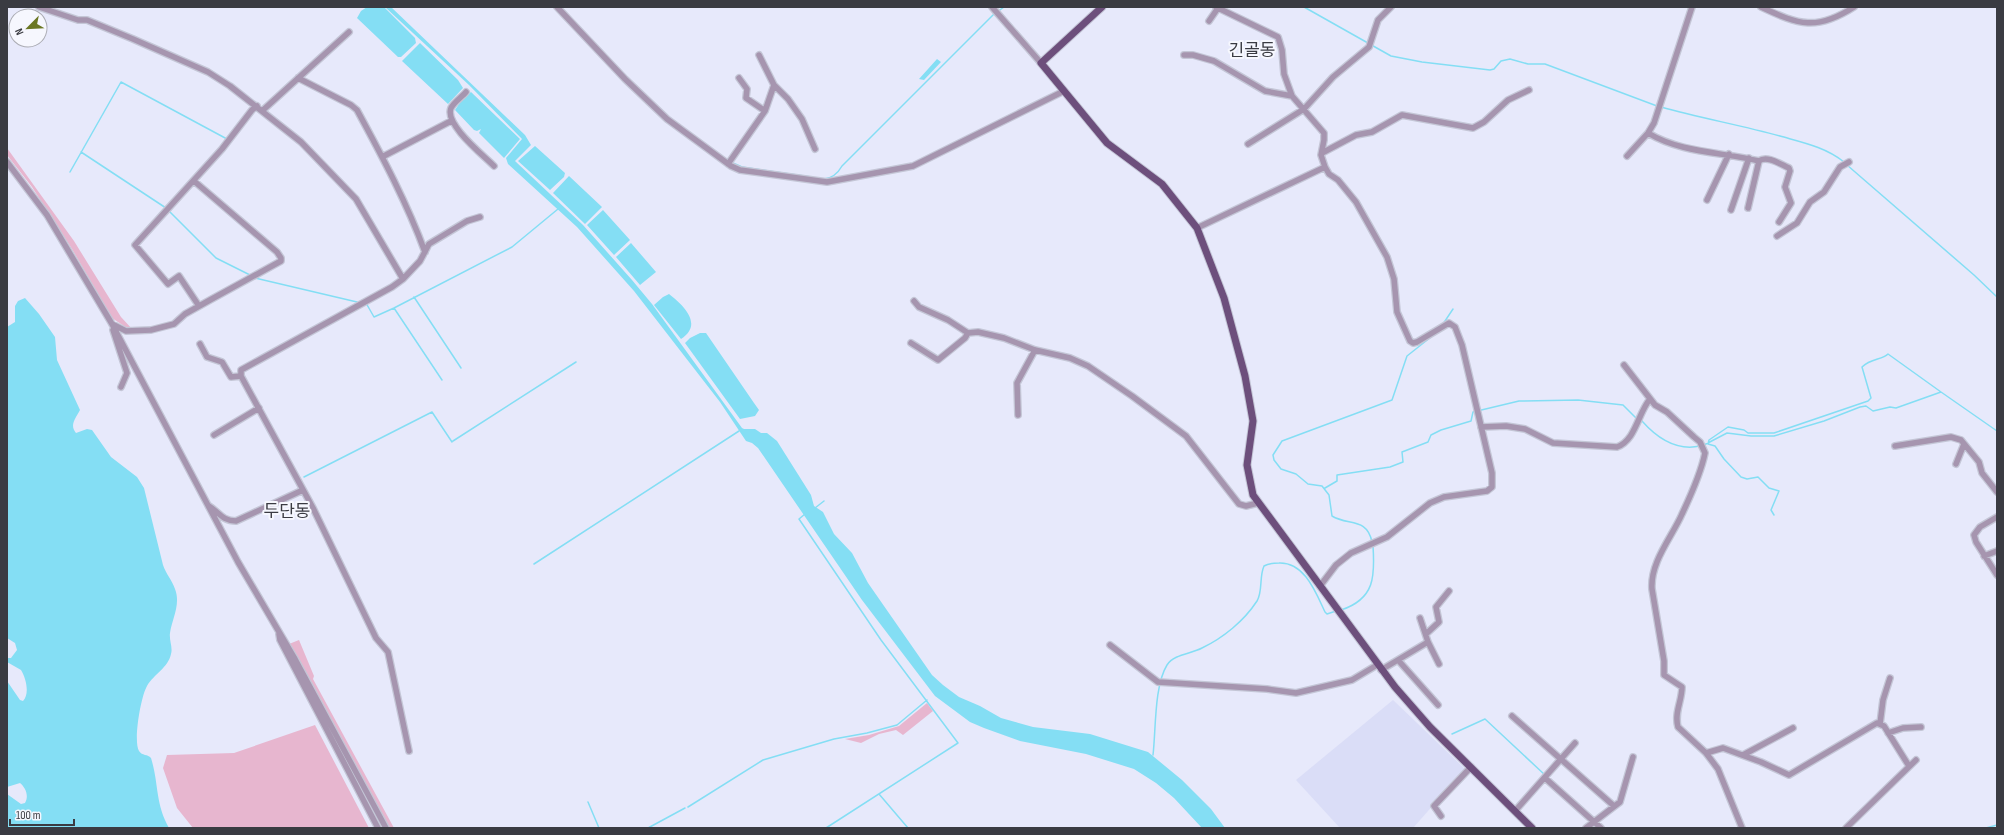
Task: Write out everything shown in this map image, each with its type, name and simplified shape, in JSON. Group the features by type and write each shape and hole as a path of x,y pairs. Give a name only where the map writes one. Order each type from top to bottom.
{"main road":[{"path":"1102,7 1041,63 1107,143 1162,184 1197,228 1224,298 1245,376 1253,421 1247,465 1253,495 1379,667 1430,726 1515,811 1529,827"}],"street":[{"path":"39,7 78,20 87,20 208,72 257,106 301,142 356,198 403,279"},
{"path":"556,7 625,79 667,119 728,164 740,170 827,182 913,166 1064,91"},
{"path":"992,7 1041,63"},
{"path":"1209,21 1217,7 1278,37 1282,50 1284,74 1292,96 1324,133 1322,152 1325,168 1329,174 1338,180 1356,202 1387,257 1394,279 1397,312 1410,341 1413,343 1417,342 1449,322 1455,327 1462,345 1492,477 1492,487 1487,491 1444,497 1430,503 1387,537 1351,553 1336,566 1320,586"},
{"path":"1248,144 1304,109 1333,77 1369,47 1378,20 1391,7"},
{"path":"1627,156 1648,133 1654,123 1658,109 1668,86 1692,7"},
{"path":"1761,7 1790,20 1805,23 1829,21 1854,7"},
{"path":"262,111 349,32"},
{"path":"759,55 774,85 802,119 815,149"},
{"path":"1184,55 1193,55 1214,61 1265,91 1292,96"},
{"path":"298,78 351,105 357,110 382,157 425,252"},
{"path":"739,78 747,89 746,98 765,110"},
{"path":"728,164 765,110 774,85"},
{"path":"1322,152 1356,135 1372,132 1402,115 1473,128 1484,122 1508,100 1529,90"},
{"path":"466,92 452,107 450,114 451,121 458,131 494,166"},
{"path":"199,306 179,276 168,284 135,245 194,181 257,106"},
{"path":"382,157 451,121"},
{"path":"1648,133 1682,148 1729,154 1759,161 1767,158 1789,168 1790,171 1785,187 1790,206 1779,222"},
{"path":"1707,200 1729,154"},
{"path":"1731,210 1749,158"},
{"path":"1748,208 1759,161"},
{"path":"7,162 47,215 112,324 248,582 295,659 386,828"},
{"path":"1777,236 1797,223 1810,202 1824,192 1840,167 1849,162"},
{"path":"1197,228 1325,168"},
{"path":"112,324 126,331 174,324 177,320 199,306 279,263 282,259 277,252 194,181"},
{"path":"409,751 388,652 376,638 303,490 241,376 241,370 392,287 403,279 420,261 429,244 467,220 480,217"},
{"path":"914,301 919,307 948,320 968,333 978,332 1004,338 1035,350 1070,358 1088,366 1186,436 1239,504 1246,506 1258,503"},
{"path":"112,324 114,338 127,373 121,387"},
{"path":"911,343 938,360 965,338 968,333"},
{"path":"200,344 207,357 222,362 231,377 241,376"},
{"path":"1018,415 1017,383 1035,350"},
{"path":"1624,365 1655,405 1667,412 1700,442 1705,453 1682,514 1664,547 1651,583 1664,661 1664,675 1682,687 1682,696 1676,715 1678,727 1706,753 1718,770 1742,828"},
{"path":"1481,427 1506,426 1525,429 1544,440 1569,445 1617,447 1623,444 1638,424 1650,399"},
{"path":"214,435 259,408"},
{"path":"1895,446 1951,437 1961,440 1979,462 1982,472 1997,492"},
{"path":"1956,464 1964,444"},
{"path":"207,505 211,507 221,518 229,521 236,521 303,490"},
{"path":"1997,517 1980,527 1974,535 1976,542 1984,556 1997,575"},
{"path":"1984,556 1997,551"},
{"path":"1426,634 1439,622 1436,607 1450,591"},
{"path":"1420,618 1428,642 1439,664"},
{"path":"278,630 280,640 378,828"},
{"path":"1110,645 1158,682 1267,689 1296,693 1352,680 1398,660 1428,642"},
{"path":"1398,660 1438,705"},
{"path":"1880,724 1883,700 1890,678"},
{"path":"1512,716 1614,806"},
{"path":"1706,753 1723,748 1789,775 1872,725 1880,724 1884,726 1910,766"},
{"path":"1743,755 1793,728"},
{"path":"1888,733 1903,728 1921,728"},
{"path":"1515,811 1575,743"},
{"path":"1586,828 1620,802 1633,757"},
{"path":"1846,828 1916,760"},
{"path":"1441,816 1434,806 1471,767"},
{"path":"1545,778 1601,828"}],"shaded area":[{"path":"7,148 74,241 121,317 133,330 127,328 112,318 72,249 32,187 7,155"},
{"path":"299,640 314,676 313,679 394,828 388,828 289,644"},
{"path":"1393,700 1465,769 1413,828 1340,828 1296,780"},
{"path":"927,703 933,711 903,735 896,730 879,734 861,743 845,739 869,735 899,726"},
{"path":"315,725 369,828 193,828 177,808 163,768 167,755 234,753"}],"water":[{"path":"367,7 384,7 415,38 416,43 401,57 398,57 357,18 361,11"},
{"path":"385,7 391,7 525,135 531,145 515,161 583,225 632,280 652,304 742,428 755,429 761,433 767,433 777,441 811,495 814,506 823,512 834,534 852,553 868,583 932,675 959,697 980,706 1001,718 1033,727 1090,734 1148,752 1182,780 1211,809 1225,828 1202,828 1174,798 1156,783 1134,769 1086,754 1020,741 984,728 970,722 935,696 862,600 758,448 752,443 746,441 720,402 634,291 577,227 508,164 506,158 522,139 469,85"},
{"path":"420,43 458,80 463,88 448,104 402,61"},
{"path":"937,59 941,62 924,80 919,79"},
{"path":"471,92 520,139 504,158 479,133 481,129 477,131 474,130 455,110 461,101"},
{"path":"535,146 565,173 564,177 550,190 518,161"},
{"path":"569,176 602,207 585,224 553,193"},
{"path":"603,210 630,240 614,255 587,225"},
{"path":"631,243 656,272 640,285 616,257"},
{"path":"669,294 685,309 691,321 691,327 688,333 681,339 654,305"},
{"path":"25,298 39,314 55,337 57,360 80,410 73,424 74,430 76,433 87,429 92,430 111,457 137,477 144,488 163,565 177,595 177,606 170,633 172,649 171,654 164,667 147,686 140,708 137,729 137,746 142,754 151,758 161,810 169,828 7,828 7,794 21,804 25,803 27,798 24,787 20,783 7,787 7,681 20,700 23,701 27,690 26,681 21,670 7,662 7,658 11,658 17,650 15,643 7,638 7,327 15,322 15,306 18,301"},
{"path":"700,333 706,333 759,410 755,416 740,419 685,343 690,338"}],"waterway":[{"path":"824,179 830,178 837,173 842,166 993,15 1004,7"},
{"path":"1304,7 1391,56 1422,62 1490,70 1494,69 1501,61 1510,59 1528,64 1545,64 1657,106"},
{"path":"70,172 121,82 227,139"},
{"path":"1661,107 1805,143 1829,152 1844,162"},
{"path":"81,152 166,208"},
{"path":"733,163 742,167 811,177"},
{"path":"1847,165 1974,275 1997,297"},
{"path":"366,303 374,317 394,308 512,247 558,209"},
{"path":"169,211 216,258 250,275"},
{"path":"255,278 357,302"},
{"path":"414,297 461,368"},
{"path":"394,308 442,380"},
{"path":"1443,324 1453,309"},
{"path":"1372,542 1370,534 1361,525 1332,516 1329,495 1322,486 1308,484 1296,474 1281,469 1274,460 1273,455 1282,441 1392,400 1407,356 1431,337"},
{"path":"1774,515 1771,510 1779,491 1769,488 1758,477 1747,479 1741,477 1724,459 1715,446 1708,444 1709,440 1728,427 1744,430 1748,433 1774,433 1868,401 1871,398 1862,367 1865,364 1888,354 1941,392"},
{"path":"453,441 576,362"},
{"path":"1704,445 1727,433 1751,436 1774,436 1824,421 1860,407 1866,406 1873,411 1890,407 1896,408 1941,392 1997,431"},
{"path":"1325,488 1337,481 1337,475 1390,467 1403,462 1402,452 1428,442 1431,435 1441,430 1471,421 1473,412 1519,401 1578,400 1623,405 1637,419"},
{"path":"304,477 432,412 452,442"},
{"path":"1640,420 1654,433 1668,442 1683,447 1700,446"},
{"path":"534,564 739,431"},
{"path":"815,508 824,501"},
{"path":"805,514 799,519 881,640 958,743 826,828"},
{"path":"1341,610 1361,600 1367,593 1373,577 1373,546"},
{"path":"1153,755 1156,708 1160,684 1167,665 1178,656 1198,650 1210,644 1225,634 1246,615 1259,597 1264,566 1279,563 1288,564 1296,568 1303,573 1308,580 1318,596 1325,612 1327,614 1336,611"},
{"path":"688,807 763,760 834,739 867,733 897,725 927,700"},
{"path":"1452,734 1485,719 1545,775"},
{"path":"879,794 908,828"},
{"path":"588,802 599,828"},
{"path":"648,828 685,808"},
{"path":"1986,828 1997,825"}],"district":[{"name":"긴골동","path":"1252,51"},
{"name":"두단동","path":"287,512"}]}
